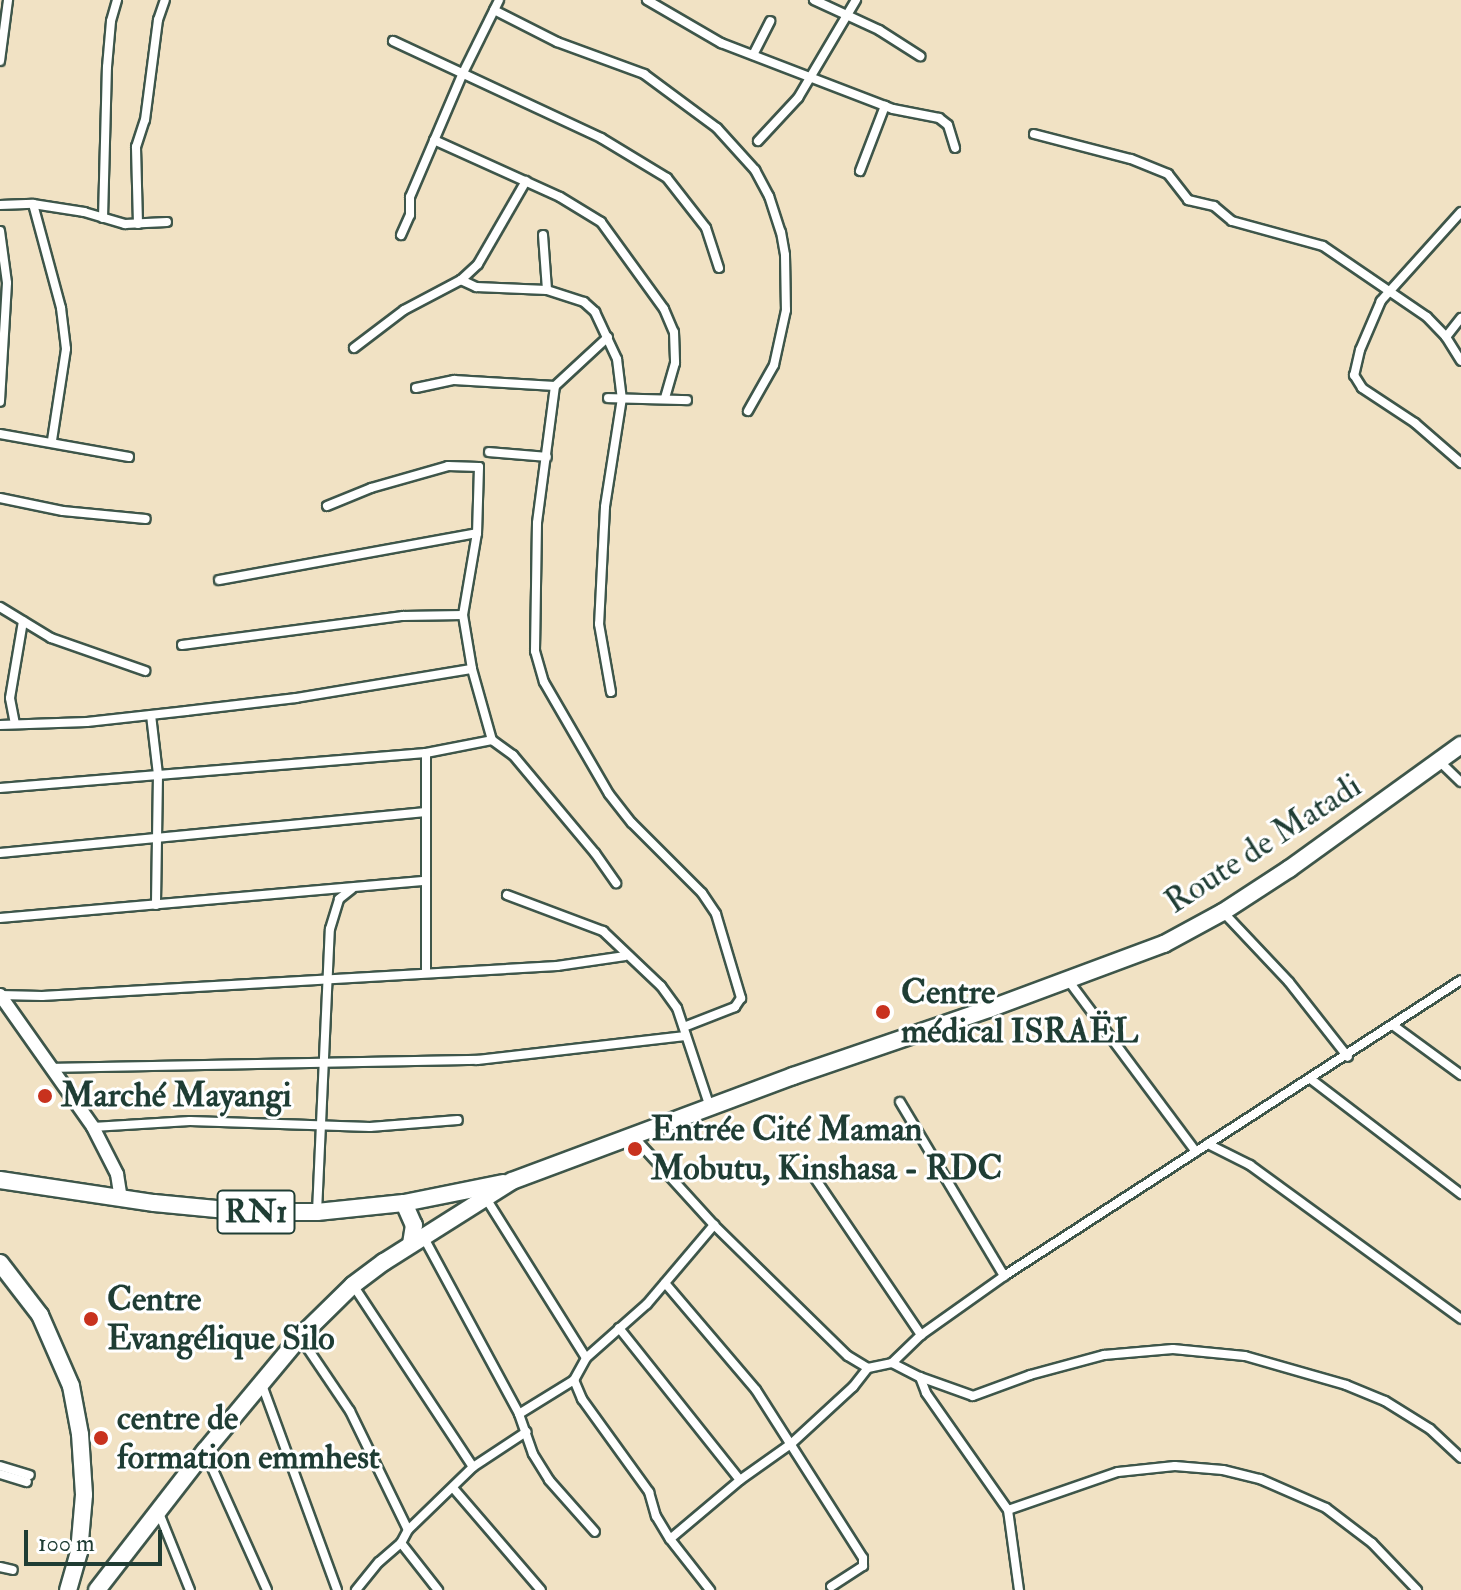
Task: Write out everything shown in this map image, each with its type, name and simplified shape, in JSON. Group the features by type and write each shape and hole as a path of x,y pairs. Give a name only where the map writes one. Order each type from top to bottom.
{"highway":[{"name":"Route de Matadi","path":"105,1586 205,1451 300,1337 353,1285 417,1240 487,1200 512,1181 793,1076 1164,944 1223,912 1461,745"},
{"name":"RN1","path":"0,1180 121,1199 248,1212 317,1212 404,1203 512,1181"},
{"path":"404,1203 417,1240"},
{"path":"0,1263 40,1315 71,1386 80,1434 84,1495 78,1555 68,1590"}],"street":[{"path":"0,61 8,0"},
{"path":"103,218 107,67 111,21 117,0"},
{"path":"138,224 136,147 145,120 158,20 165,0"},
{"path":"401,235 410,215 410,197 463,73 499,0"},
{"path":"647,0 706,36 753,55 885,106 939,118 948,125 955,148"},
{"path":"814,0 879,30 920,56"},
{"path":"758,141 811,78 856,0"},
{"path":"494,10 557,42 644,74 717,128 755,170 769,196 781,232 785,255 786,310 774,365 748,411"},
{"path":"753,55 770,21"},
{"path":"393,41 601,138 667,178 706,228 713,241 719,268"},
{"path":"860,171 885,106"},
{"path":"1034,134 1101,150 1163,171 1171,176 1188,200 1214,206 1240,224 1323,246 1389,289 1446,337 1461,361"},
{"path":"434,140 526,181 601,222 664,309 674,332 675,349 665,399"},
{"path":"354,348 404,310 461,280 478,264 502,228 526,181"},
{"path":"33,204 61,308 66,349 52,441"},
{"path":"0,205 33,204 138,224 167,222"},
{"path":"1461,212 1389,289 1360,350 1356,381 1415,423 1461,463"},
{"path":"0,231 7,283 0,402"},
{"path":"543,235 547,290"},
{"path":"461,280 476,287 547,290 584,302 595,312 617,359 622,398 601,553 599,624 611,692"},
{"path":"1446,337 1461,318"},
{"path":"50,1068 477,1060 685,1031 735,1007 741,998 716,914 702,893 632,823 609,794 544,682 535,651 537,523 555,386 608,337"},
{"path":"416,388 454,380 555,386"},
{"path":"608,398 687,400"},
{"path":"0,434 129,457"},
{"path":"489,452 547,457"},
{"path":"327,506 371,488 448,466 476,465 477,533 463,615 472,669 492,740 513,755 595,853 616,883"},
{"path":"0,498 63,511 146,519"},
{"path":"219,580 477,533"},
{"path":"0,607 51,638 145,671"},
{"path":"182,645 403,616 463,615"},
{"path":"15,724 10,698 23,621"},
{"path":"0,725 151,715 296,698 472,669"},
{"path":"151,715 158,775 156,905"},
{"path":"0,788 426,753 492,740"},
{"path":"426,753 423,812 426,973"},
{"path":"1439,761 1461,782"},
{"path":"0,853 156,841 423,812"},
{"path":"0,918 425,881"},
{"path":"317,1212 333,911 339,899 356,887"},
{"path":"507,895 603,931 625,956 671,997 710,1109"},
{"path":"1223,912 1289,982 1348,1057"},
{"path":"0,995 42,996 557,966 625,956"},
{"path":"1068,980 1196,1152"},
{"path":"670,1539 740,1480 792,1443 853,1387 868,1368 892,1363 921,1335 1004,1276 1348,1057 1461,980"},
{"path":"0,995 93,1127 117,1174 121,1199"},
{"path":"1394,1026 1461,1075"},
{"path":"1312,1080 1461,1194"},
{"path":"900,1102 1004,1276"},
{"path":"93,1127 190,1121 321,1126 458,1120"},
{"path":"633,1136 714,1225 848,1356 868,1368"},
{"path":"1208,1144 1250,1165 1461,1319"},
{"path":"808,1168 921,1335"},
{"path":"487,1200 586,1358"},
{"path":"519,1414 574,1380 586,1358 665,1283 714,1225"},
{"path":"417,1240 519,1414 533,1454 549,1480 595,1532"},
{"path":"665,1283 756,1390 865,1563 831,1587"},
{"path":"353,1285 473,1467"},
{"path":"619,1328 740,1480"},
{"path":"300,1337 350,1411 408,1530"},
{"path":"892,1363 920,1377 973,1396 1030,1375 1104,1355 1173,1349 1245,1356 1346,1385 1385,1401 1430,1429 1461,1458"},
{"path":"920,1377 933,1403 1008,1510 1019,1590"},
{"path":"574,1380 582,1399 649,1492 656,1516 670,1539 710,1590"},
{"path":"261,1382 337,1590"},
{"path":"356,1590 379,1562 401,1543 408,1530 454,1489 473,1467 526,1432"},
{"path":"205,1451 214,1478 237,1519 267,1590"},
{"path":"0,1466 28,1478 0,1474"},
{"path":"1008,1510 1118,1472 1175,1466 1223,1470 1260,1479 1326,1508 1372,1543 1417,1590"},
{"path":"454,1489 541,1590"},
{"path":"159,1511 190,1590"},
{"path":"401,1543 438,1590"},
{"path":"0,1567 13,1570"}],"place":[{"name":"Centre médical ISRAËL","path":"883,1012"},
{"name":"Marché Mayangi","path":"45,1096"},
{"name":"Entrée Cité Maman Mobutu, Kinshasa - RDC","path":"635,1149"},
{"name":"Centre Evangélique Silo","path":"91,1319"},
{"name":"centre de formation emmhest","path":"101,1438"}]}
